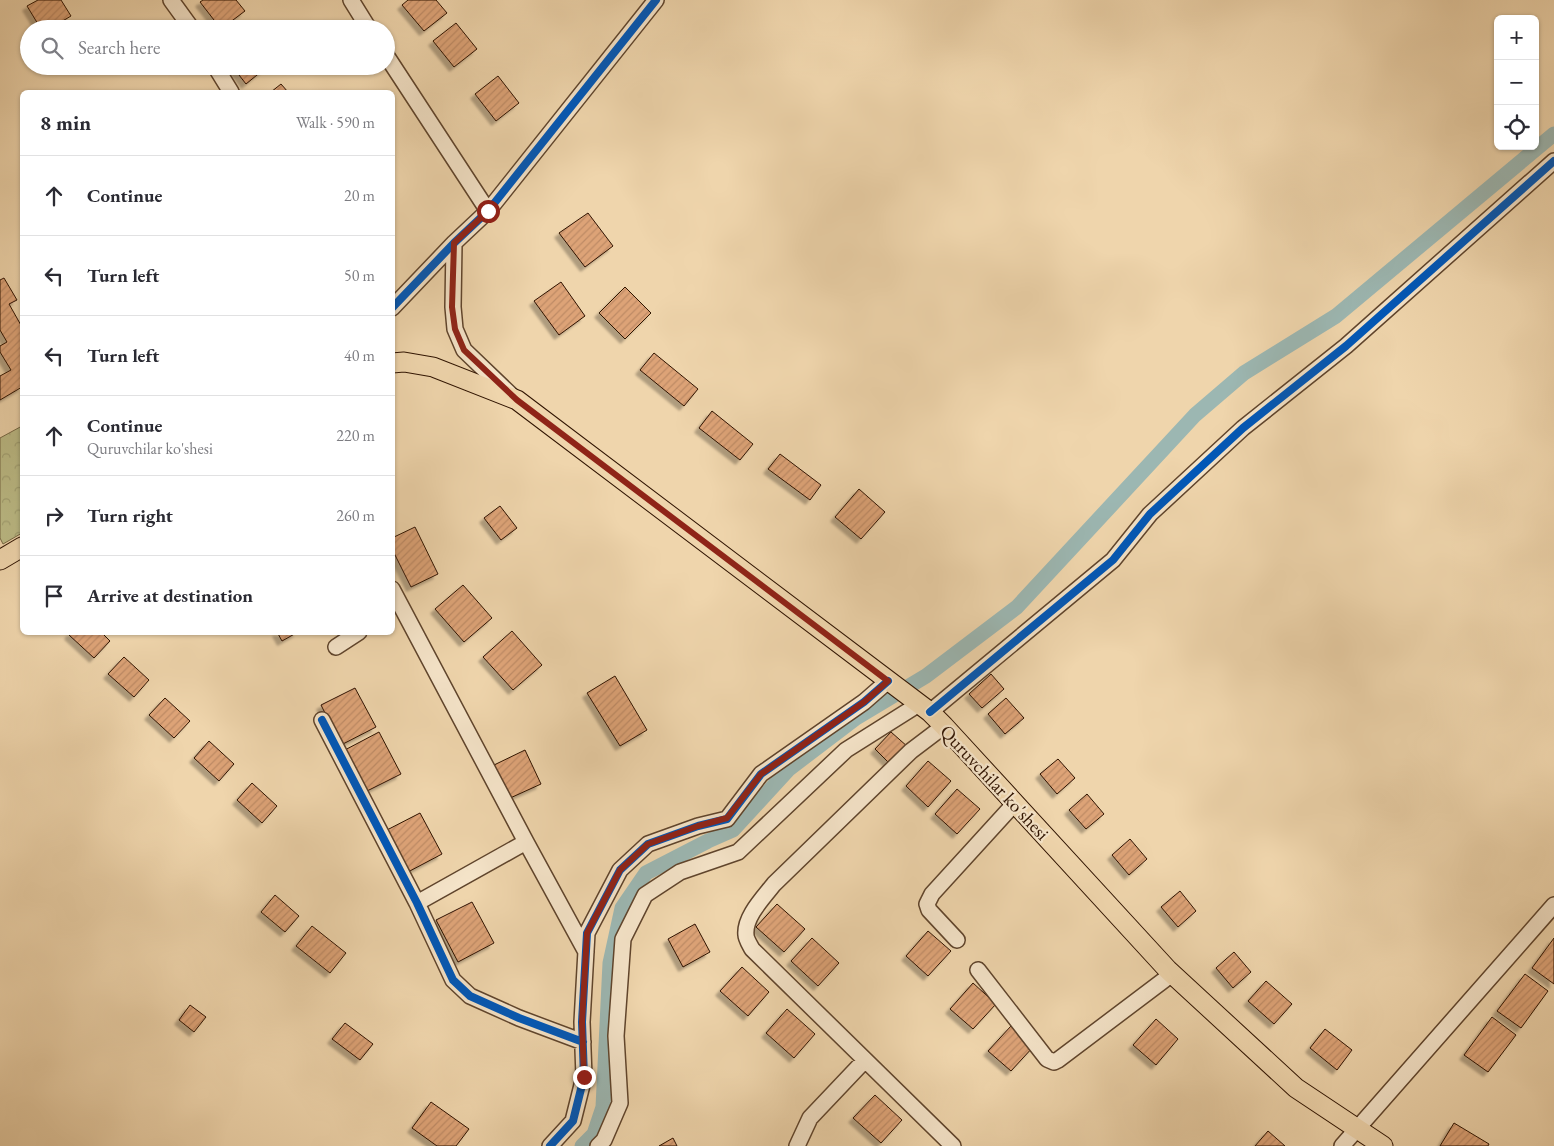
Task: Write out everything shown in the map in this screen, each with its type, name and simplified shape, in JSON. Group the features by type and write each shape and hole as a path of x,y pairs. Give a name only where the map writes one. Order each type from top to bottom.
{"main road":[{"name":"Quruvchilar ko'shesi","path":"395,363 404,362 433,367 517,400 921,705 944,726 1172,974 1296,1088 1383,1146"},
{"path":"0,560 20,548"}],"street":[{"path":"171,0 185,20"},
{"path":"350,0 363,20"},
{"path":"395,305 454,243 488,211 656,0"},
{"path":"395,69 488,211"},
{"path":"221,75 230,90"},
{"path":"598,1146 604,1140 620,1103 616,1036 623,939 645,895 680,872 738,852 846,750 921,705 1113,560 1150,514 1243,428 1346,346 1554,161"},
{"path":"454,243 452,307 455,329 464,350 517,400"},
{"path":"398,613 586,952"},
{"path":"336,647 354,635"},
{"path":"550,1146 573,1122 584,1077 582,1022 587,933 620,870 648,844 727,818 761,774 892,684"},
{"path":"322,720 417,903 453,980 470,996 519,1018 583,1042"},
{"path":"944,726 911,751 774,884 756,906 747,926 746,936 752,949 953,1146"},
{"path":"958,940 929,910 927,904 932,894 1015,803"},
{"path":"417,903 526,842"},
{"path":"1342,1146 1554,905"},
{"path":"978,970 1047,1059 1054,1062 1172,974"},
{"path":"797,1146 810,1118 866,1060"}],"green space":[{"path":"20,427 20,534 3,544 0,538 0,438"}],"building":[{"path":"38,0 61,0 71,16 64,20 36,20 27,6"},
{"path":"203,0 236,0 245,11 233,20 214,20 200,2"},
{"path":"408,0 436,0 447,13 424,31 402,5"},
{"path":"456,23 477,49 454,67 433,41"},
{"path":"239,75 257,75 246,84"},
{"path":"498,76 519,103 496,121 475,94"},
{"path":"281,84 286,90 274,90"},
{"path":"588,213 613,246 585,267 559,233"},
{"path":"4,278 17,300 9,304 20,323 20,388 0,400 0,376 11,370 0,352 0,346 7,342 0,330 0,280"},
{"path":"561,282 585,316 559,335 534,301"},
{"path":"625,287 651,313 625,339 599,313"},
{"path":"654,353 698,389 684,406 640,370"},
{"path":"712,411 753,444 740,460 699,428"},
{"path":"780,454 821,485 810,500 768,469"},
{"path":"859,489 885,512 861,539 835,517"},
{"path":"500,506 517,528 501,540 484,518"},
{"path":"415,527 438,574 411,587 395,555 395,537"},
{"path":"463,585 492,618 464,642 435,609"},
{"path":"512,631 542,665 513,690 483,657"},
{"path":"69,635 104,635 110,641 94,658"},
{"path":"279,635 293,635 282,641"},
{"path":"124,657 149,680 134,697 108,674"},
{"path":"991,674 1004,689 982,708 969,694"},
{"path":"615,676 647,730 620,746 587,693"},
{"path":"355,688 376,727 341,745 321,705"},
{"path":"165,698 190,721 174,738 149,715"},
{"path":"1006,698 1024,718 1005,734 988,714"},
{"path":"379,732 401,774 365,792 343,751"},
{"path":"891,732 908,747 891,765 875,749"},
{"path":"209,741 234,764 219,781 194,758"},
{"path":"525,750 541,784 508,799 492,766"},
{"path":"1058,759 1075,778 1057,794 1040,774"},
{"path":"928,761 951,781 928,807 906,786"},
{"path":"252,783 277,806 262,823 237,800"},
{"path":"957,789 980,809 957,834 935,814"},
{"path":"1087,794 1104,814 1086,829 1069,810"},
{"path":"420,813 442,854 406,873 385,831"},
{"path":"1130,839 1147,859 1129,875 1112,855"},
{"path":"1180,891 1196,911 1178,927 1161,907"},
{"path":"275,895 299,916 285,932 261,912"},
{"path":"472,902 494,943 458,962 436,920"},
{"path":"777,904 805,929 784,952 756,927"},
{"path":"695,924 710,952 683,967 668,939"},
{"path":"312,926 346,953 330,973 296,946"},
{"path":"928,931 951,951 928,976 906,956"},
{"path":"812,938 839,963 818,986 791,961"},
{"path":"1554,938 1554,984 1532,968"},
{"path":"1234,952 1251,972 1233,988 1216,968"},
{"path":"742,967 769,992 748,1016 720,991"},
{"path":"1525,974 1548,991 1521,1028 1497,1011"},
{"path":"1266,981 1292,1004 1274,1024 1248,1001"},
{"path":"973,983 996,1004 973,1029 950,1009"},
{"path":"190,1005 206,1017 194,1032 179,1020"},
{"path":"787,1009 815,1034 794,1058 766,1033"},
{"path":"1492,1017 1516,1035 1488,1072 1464,1055"},
{"path":"1156,1019 1178,1039 1156,1065 1133,1045"},
{"path":"345,1023 373,1044 360,1060 332,1039"},
{"path":"1011,1026 1034,1046 1011,1071 988,1051"},
{"path":"1325,1029 1352,1050 1337,1070 1310,1048"},
{"path":"875,1095 902,1120 881,1143 853,1118"},
{"path":"431,1102 469,1129 456,1146 437,1146 412,1128"},
{"path":"1454,1123 1489,1144 1488,1146 1440,1146"},
{"path":"1268,1131 1285,1146 1255,1146"},
{"path":"673,1138 677,1146 659,1146"}],"waterway":[{"path":"582,1146 594,1134 603,1107 610,963 622,908 646,873 733,830 789,769 856,718 926,676 1017,607 1195,415 1244,373 1336,316 1554,134"}],"cycle path":[{"path":"395,305 454,243 488,211 656,0"},
{"path":"930,712 1113,560 1150,514 1243,428 1346,346 1554,161"},
{"path":"550,1146 573,1121 584,1077 582,1022 587,933 620,870 648,844 698,826 727,819 761,774 864,702 888,681"},
{"path":"322,720 417,903 453,980 470,996 519,1018 583,1042"}],"route":[{"path":"488,211 454,243 452,307 455,329 464,350 517,400 888,681 864,702 761,774 727,818 648,844 620,870 587,933 582,1022 584,1077"}]}
